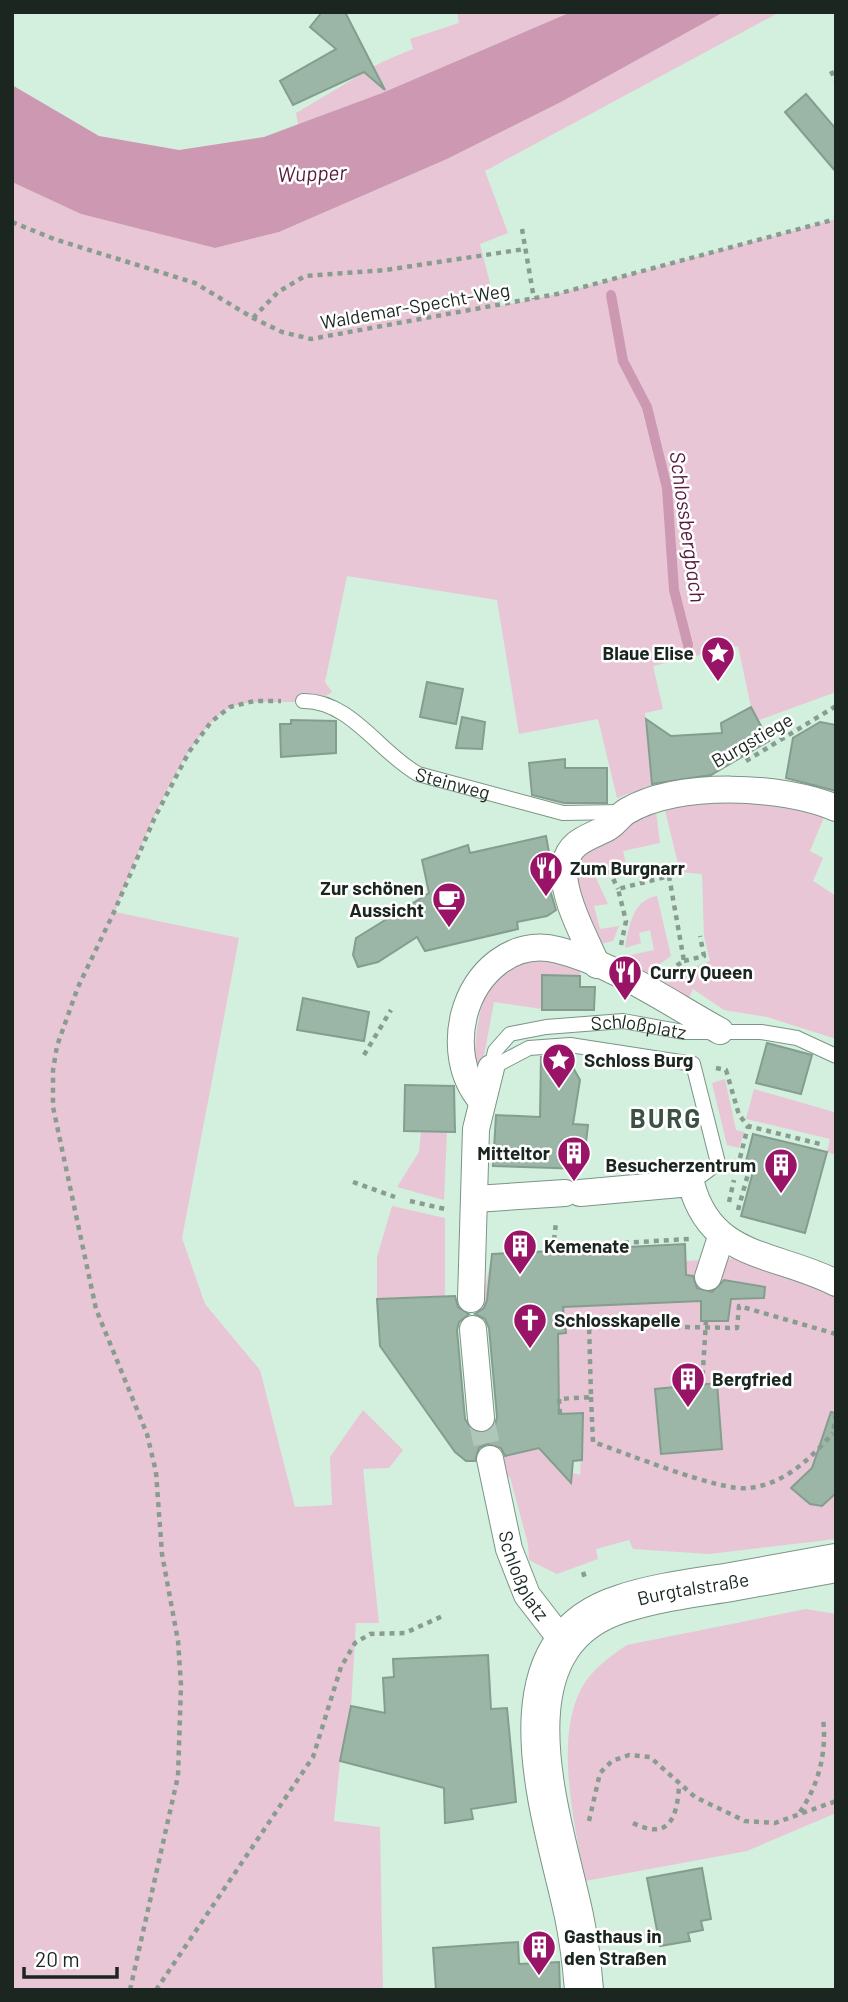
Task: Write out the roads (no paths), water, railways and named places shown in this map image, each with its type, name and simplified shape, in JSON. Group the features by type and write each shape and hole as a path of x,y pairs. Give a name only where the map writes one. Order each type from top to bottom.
{"main road":[{"name":"Burgtalstraße","path":"564,1643 581,1625 621,1604 664,1593 836,1563"},
{"path":"564,1643 544,1692 540,1732 547,1790 574,1917 584,1990"}],"street":[{"name":"Steinweg","path":"605,969 576,916 564,878 569,851 577,842 608,828 626,811 679,793 740,791 798,796 836,808"},
{"path":"481,1100 468,1081 460,1039 466,1007 484,972 496,962 528,949 558,950 605,969 720,1031"},
{"name":"Schloßplatz","path":"471,1299 465,1205 481,1100 491,1068"},
{"path":"465,1205 691,1183 702,1216 721,1237 836,1283"},
{"path":"708,1277 721,1237"},
{"path":"473,1329 481,1418"},
{"name":"Schloßplatz","path":"490,1459 509,1549 527,1595 564,1643"}],"lane":[{"name":"Steinweg","path":"303,701 319,701 343,714 403,766 418,774 563,813 626,811"},
{"name":"Schloßplatz","path":"491,1068 495,1051 510,1034 602,1021 683,1032 761,1032 797,1038 836,1056"},
{"path":"491,1068 529,1048 570,1045 693,1064 718,1163 691,1183"}],"water":[{"name":"Wupper","path":"571,12 724,12 561,102 447,159 279,232 215,248 81,214 12,182 12,85 99,136 179,150 264,137 382,93"}],"waterway":[{"name":"Schlossbergbach","path":"611,295 623,361 647,407 667,488 674,590 688,645"}],"tunnel":[{"path":"481,1418 490,1459"}],"place":[{"name":"Blaue Elise","path":"718,683"},
{"name":"Zum Burgnarr","path":"546,898"},
{"name":"Zur schönen Aussicht","path":"449,929"},
{"name":"Curry Queen","path":"625,1002"},
{"name":"Schloss Burg","path":"559,1090"},
{"name":"Mitteltor","path":"574,1183"},
{"name":"Besucherzentrum","path":"781,1195"},
{"name":"Kemenate","path":"520,1276"},
{"name":"Schlosskapelle","path":"530,1350"},
{"name":"Bergfried","path":"688,1409"},
{"name":"Gasthaus in den Straßen","path":"539,1977"}],"district":[{"name":"BURG","path":"666,1119"}]}
